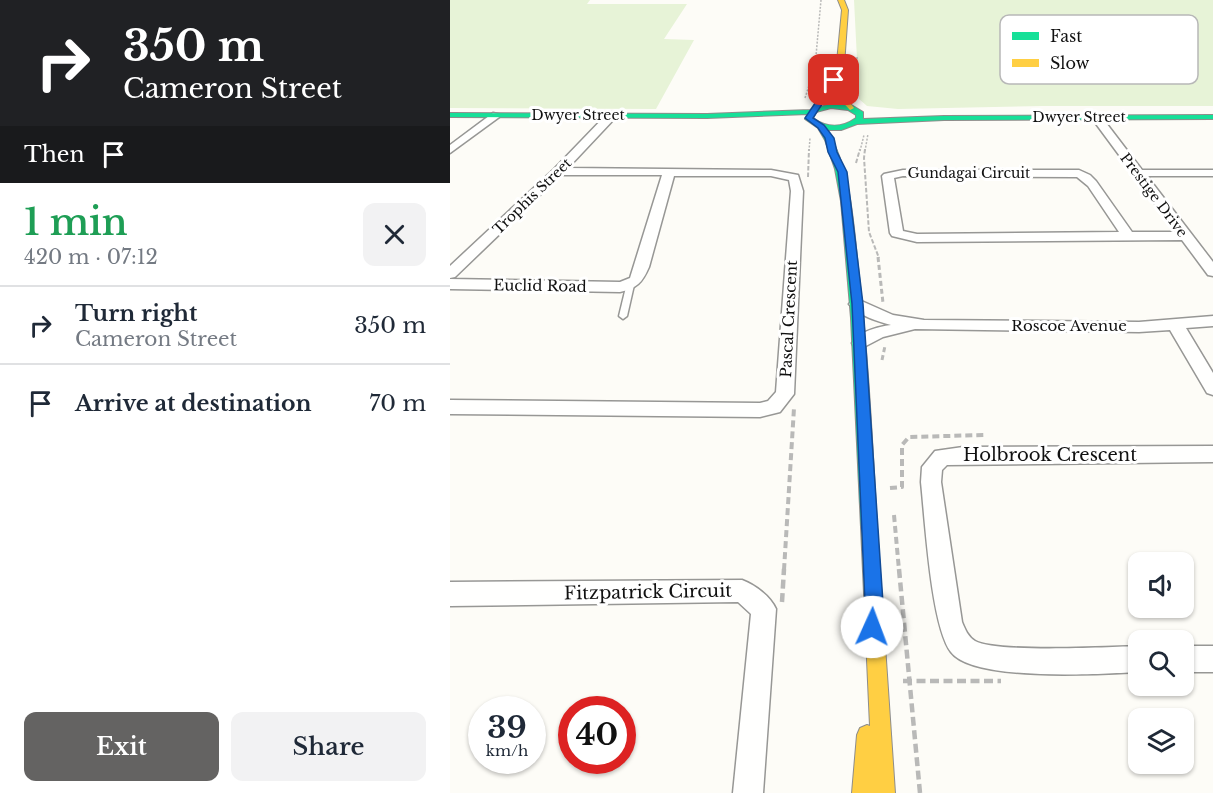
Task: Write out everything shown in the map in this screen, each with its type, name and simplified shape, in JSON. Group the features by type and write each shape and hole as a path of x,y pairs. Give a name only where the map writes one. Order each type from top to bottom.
{"street":[{"path":"845,3 843,65 838,93 844,103 860,114 850,148 847,224"},
{"path":"843,65 813,115 830,138 833,152 842,172 857,304 884,793"},
{"name":"Dwyer Street","path":"706,116 795,121 831,106 885,114 944,118"},
{"name":"Dwyer Street","path":"450,115 813,115 836,128 857,123 944,118 1213,117"},
{"path":"450,150 497,115"},
{"name":"Trophis Street","path":"450,274 612,116"},
{"name":"Prestige Drive","path":"1096,117 1213,272"},
{"name":"Pascal Crescent","path":"450,407 760,410 779,403 784,394 787,382 797,180 794,177 771,173 558,171"},
{"path":"630,285 636,280 642,267 669,172"},
{"name":"Gundagai Circuit","path":"1128,236 1092,184 1086,177 1078,174 903,173 888,176 897,233 906,237 1186,236"},
{"path":"1138,173 1213,173"},
{"name":"Euclid Road","path":"450,284 593,288 630,285"},
{"path":"857,304 884,325"},
{"name":"Roscoe Avenue","path":"860,343 884,325 1176,326 1213,321"},
{"path":"1176,326 1213,388"},
{"name":"Holbrook Crescent","path":"1128,659 1007,660 972,654 957,642 950,622 931,482 932,467 942,457 963,455 1213,454"},
{"name":"Fitzpatrick Circuit","path":"450,594 742,591 764,609 748,793"},
{"path":"863,793 874,603"},
{"path":"1194,659 1213,659"}],"lane":[{"path":"623,316 630,285"}],"path":[{"path":"813,115 821,0"},
{"path":"795,121 796,128 808,134 810,138 808,186"},
{"path":"868,134 864,158 869,232 880,261 884,325 885,346 880,367"},
{"path":"781,607 794,401"},
{"path":"891,488 892,499"},
{"path":"894,510 920,793"},
{"path":"899,681 1005,681"}],"green space":[{"path":"450,0 590,0 587,4 687,4 664,39 694,40 656,109 450,108"},
{"path":"854,0 1213,0 1213,106 898,109 867,106 859,99"}],"traffic: fast":[{"path":"831,106 850,108 860,114 860,119 841,128 828,128 809,119 813,111 831,106"},
{"path":"450,115 707,116 812,112"},
{"path":"858,122 944,118 1213,117"},
{"path":"821,126 840,169 848,217 860,353 869,527"}],"traffic: slow":[{"path":"841,0 845,10 838,93 850,108"},
{"path":"869,527 884,793"},
{"path":"863,793 867,735"}],"route":[{"path":"834,80 809,118 811,122 821,126 830,138 833,152 842,172 857,304 874,603 872,627"}]}
